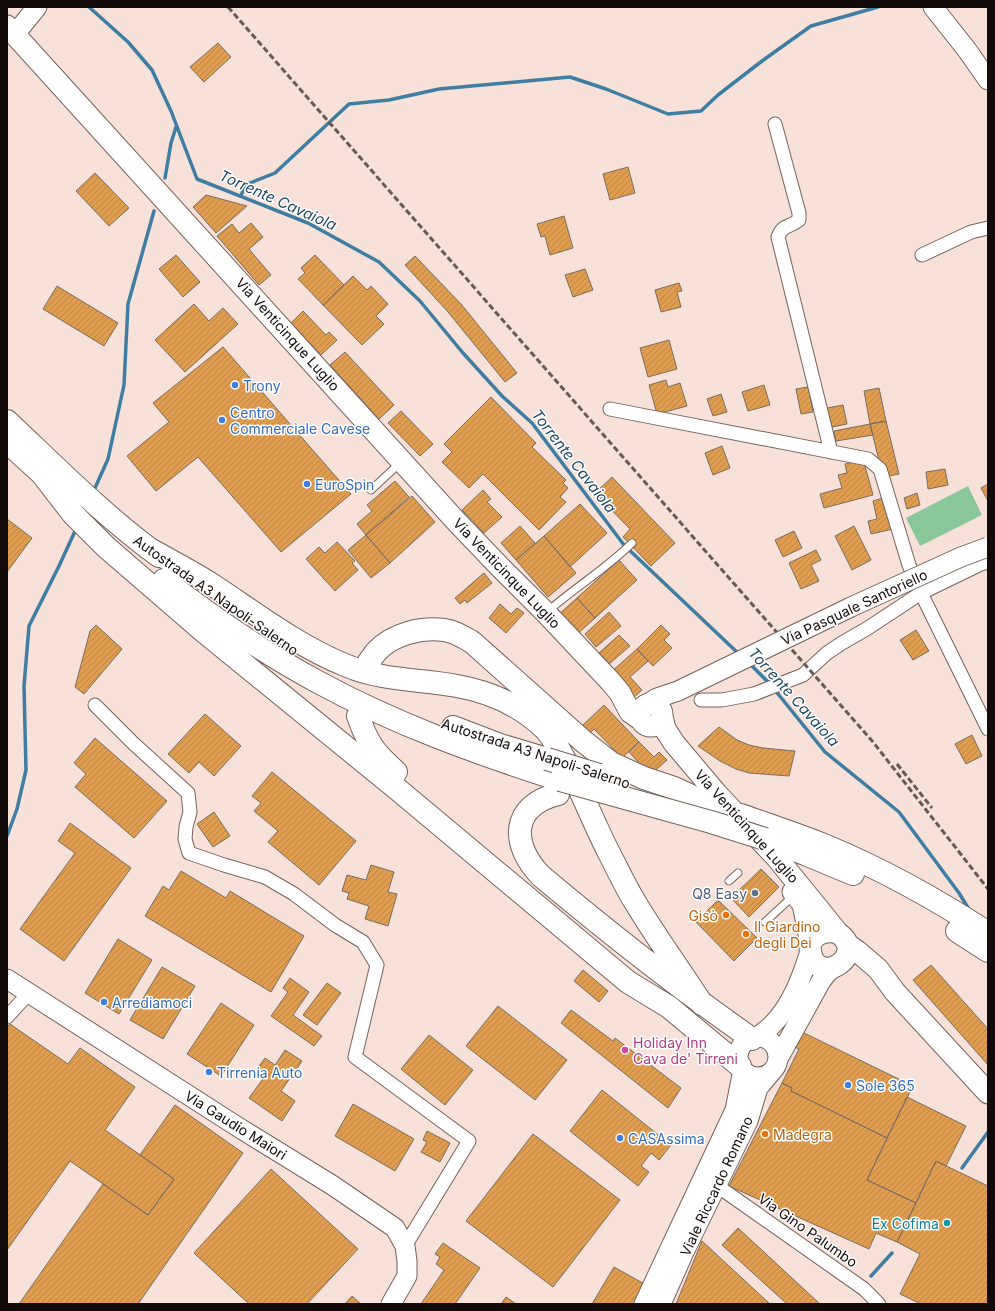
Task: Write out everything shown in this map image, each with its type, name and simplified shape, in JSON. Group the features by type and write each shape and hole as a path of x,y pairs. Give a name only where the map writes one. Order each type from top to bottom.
{"highway":[{"name":"Autostrada A3 Napoli-Salerno","path":"7,421 94,502 148,548 266,633 323,667 390,702 500,745 715,807 787,830 851,857 894,878 954,919 988,951"},
{"name":"Autostrada A3 Napoli-Salerno","path":"7,442 150,569 233,629 318,682 418,730 488,757 559,787 574,795 662,818 705,827 744,832 805,854 878,886 911,903 988,933"},
{"path":"42,474 73,514 106,547 149,585 396,788 628,982 669,1008 741,1068"},
{"path":"148,548 208,582 298,642 344,665 370,674 458,686 483,692 505,700 528,715 546,731 559,748 588,805 607,849 634,901 702,1004"},
{"path":"368,663 378,650 391,641 406,634 432,630 444,630 463,636 472,642 595,751 611,763 644,778 674,788 715,807"},
{"path":"358,716 364,734 378,755 412,787 637,972 669,1008"},
{"path":"559,787 549,796 537,802 524,815 521,827 521,845 531,866 615,937 702,1004 754,1038"}],"main road":[{"name":"Via Venticinque Luglio","path":"11,30 498,565 546,612 620,693 635,701 664,729 674,744 717,794 777,858 842,939 878,969 895,992 988,1093"},
{"name":"Via Venticinque Luglio","path":"650,714 677,759 708,796 769,861 796,901 815,963 821,967 827,968 849,964 862,968 874,974 895,992"},
{"path":"810,948 816,936 821,932 832,931 842,939 847,955 839,966 833,968"}],"street":[{"path":"11,30 38,7"},
{"path":"935,10 968,50 988,80"},
{"path":"775,124 799,213 798,220 794,224 781,230 778,237 830,452"},
{"path":"922,255 971,232 988,228"},
{"path":"610,410 868,459 880,469 909,565 921,593 988,728"},
{"name":"Via Pasquale Santoriello","path":"650,714 657,698 678,692 851,607 961,557 988,547"},
{"path":"701,700 722,700 754,694 803,676 827,653 921,593 988,562"},
{"path":"96,705 133,743 188,793 190,812 186,827 185,839 189,853 265,877 294,894 335,925 363,942 377,965 355,1057 469,1141 405,1246"},
{"name":"Viale Riccardo Romano","path":"644,1304 735,1110 741,1068 738,1060 741,1047 746,1042 771,1026 789,1001 804,971 810,948"},
{"name":"Viale Riccardo Romano","path":"661,1304 716,1185 748,1121 758,1088 775,1065 821,981 833,968"},
{"name":"Via Gaudio Maiori","path":"7,979 238,1127 332,1185 395,1228 405,1246 407,1276 391,1304"},
{"path":"7,1017 29,993"},
{"path":"741,1068 754,1077 761,1077 767,1075 775,1065 777,1054 774,1045 766,1039 754,1038"},
{"name":"Via Gino Palumbo","path":"716,1185 864,1289 879,1304"}],"lane":[{"path":"371,490 403,461"},
{"path":"546,612 562,598 618,557 632,543"},
{"path":"729,881 738,873"},
{"path":"765,922 796,901"}],"green space":[{"path":"968,486 982,515 920,546 906,518"}],"building":[{"path":"218,43 231,57 204,82 190,67"},
{"path":"628,167 635,193 610,200 603,174"},
{"path":"95,173 129,208 109,226 76,191"},
{"path":"206,195 247,206 216,233 193,207"},
{"path":"564,216 573,248 550,255 545,236 541,237 537,224"},
{"path":"251,223 263,237 249,249 271,275 259,285 217,236 232,224 239,233"},
{"path":"176,255 200,282 183,297 159,269"},
{"path":"315,255 344,285 323,305 298,279 305,273 301,268"},
{"path":"415,256 461,304 517,373 505,382 448,312 405,265"},
{"path":"585,269 593,290 573,297 565,275"},
{"path":"353,276 367,290 371,286 388,304 376,316 384,324 362,345 323,305"},
{"path":"679,283 682,291 677,292 681,307 661,312 655,290"},
{"path":"57,286 118,323 104,346 43,309"},
{"path":"194,304 209,321 223,308 238,324 185,372 155,340"},
{"path":"303,311 326,335 329,332 337,340 321,355 291,323"},
{"path":"669,340 677,369 648,377 640,348"},
{"path":"223,347 351,494 281,552 198,457 156,491 127,456 169,422 153,403"},
{"path":"345,352 394,405 379,419 330,365"},
{"path":"666,380 668,387 680,383 687,406 657,414 649,385"},
{"path":"764,385 770,405 748,411 742,392"},
{"path":"808,387 813,412 801,414 796,389"},
{"path":"879,388 886,421 870,424 864,391"},
{"path":"721,394 727,412 713,416 707,399"},
{"path":"491,397 536,443 532,447 566,480 563,483 568,488 560,497 566,502 539,530 483,474 469,488 442,462 452,452 444,444"},
{"path":"843,405 847,424 827,428 822,409"},
{"path":"401,411 433,444 420,456 388,423"},
{"path":"886,421 899,474 883,477 870,424"},
{"path":"870,424 873,435 836,441 834,431"},
{"path":"722,446 730,468 713,475 705,453"},
{"path":"863,459 873,495 824,508 820,494 842,488 838,475 847,473 845,464"},
{"path":"945,469 948,485 928,489 926,472"},
{"path":"612,477 675,543 651,566 623,537 630,529 595,493"},
{"path":"395,481 409,497 366,535 357,524 372,511 367,505"},
{"path":"988,484 988,501 981,488"},
{"path":"483,490 491,499 487,502 502,517 484,533 462,510"},
{"path":"917,493 920,505 907,509 904,498"},
{"path":"412,496 435,522 390,563 366,535"},
{"path":"886,497 893,529 871,534 868,521 877,519 873,501"},
{"path":"580,504 607,533 570,567 544,536"},
{"path":"7,519 32,538 7,572"},
{"path":"520,526 535,543 516,560 501,543"},
{"path":"854,526 871,560 852,570 835,536"},
{"path":"794,531 802,548 783,557 775,540"},
{"path":"366,535 390,563 371,578 348,550"},
{"path":"544,536 576,573 548,597 516,560"},
{"path":"337,542 355,561 352,563 358,570 335,591 306,559 319,547 325,553"},
{"path":"816,550 821,560 811,565 819,581 801,589 789,563"},
{"path":"619,560 637,580 595,618 577,598"},
{"path":"484,573 492,583 467,603 465,600 460,604 455,598"},
{"path":"577,598 595,618 576,635 558,615"},
{"path":"500,604 511,614 517,608 524,613 506,633 489,618"},
{"path":"609,612 621,626 596,647 585,634"},
{"path":"96,625 122,649 84,694 75,687 90,631"},
{"path":"661,625 670,634 664,640 672,648 653,666 637,649"},
{"path":"916,630 929,651 913,660 900,640"},
{"path":"619,635 630,646 609,664 599,653"},
{"path":"637,649 648,661 630,677 642,690 633,698 610,673"},
{"path":"604,705 639,742 622,758 594,729 590,733 583,725"},
{"path":"205,714 241,746 214,776 199,762 189,773 168,754"},
{"path":"719,727 737,740 749,745 795,751 789,776 749,773 736,769 720,761 698,746"},
{"path":"972,735 982,756 966,764 955,744"},
{"path":"95,738 167,801 134,838 75,787 86,774 74,763"},
{"path":"639,742 654,757 659,752 667,760 650,775 629,752"},
{"path":"272,772 356,841 319,885 268,842 278,831 254,811 261,803 252,796"},
{"path":"214,812 230,836 213,847 197,824"},
{"path":"70,823 131,868 64,961 20,929 75,853 58,841"},
{"path":"371,865 394,872 388,892 397,894 388,926 365,919 369,906 347,899 349,893 342,891 347,875 366,880"},
{"name":"Q8 Easy","path":"761,869 779,887 749,917 731,898"},
{"path":"181,871 226,898 230,891 304,936 271,992 145,916 163,886 169,890"},
{"path":"718,900 757,938 734,961 696,922"},
{"path":"118,939 152,960 119,1014 85,993"},
{"path":"931,965 988,1029 988,1065 913,980"},
{"path":"162,967 195,986 163,1039 130,1020"},
{"path":"583,970 608,991 599,1002 574,981"},
{"path":"290,978 309,992 293,1015 322,1036 314,1046 271,1016 288,992 283,988"},
{"path":"327,983 341,993 317,1025 303,1015"},
{"path":"221,1003 254,1025 221,1076 187,1054"},
{"path":"498,1006 567,1060 535,1100 466,1046"},
{"path":"571,1010 613,1041 615,1038 681,1088 668,1108 561,1023"},
{"path":"10,1024 68,1064 80,1048 135,1087 105,1130 174,1179 148,1215 70,1161 7,1250 7,1028"},
{"name":"Sole 365","path":"800,1031 913,1086 887,1138 791,1091 792,1088 782,1083 799,1049 793,1046"},
{"path":"429,1035 473,1070 445,1105 401,1069"},
{"path":"285,1050 302,1061 281,1091 295,1101 282,1121 249,1098 265,1076 256,1070 265,1058 275,1065"},
{"path":"782,1083 792,1088 791,1091 887,1138 867,1180 916,1203 897,1242 876,1233 869,1249 729,1186"},
{"name":"CASAssima","path":"602,1090 671,1145 659,1160 651,1153 641,1166 649,1172 638,1186 570,1131"},
{"path":"907,1097 966,1126 946,1166 936,1161 916,1203 867,1180"},
{"path":"353,1104 414,1139 395,1171 335,1136"},
{"path":"175,1105 243,1153 138,1304 19,1304 103,1184 148,1215 174,1179 140,1155"},
{"path":"427,1131 450,1143 440,1162 421,1152 427,1142 423,1140"},
{"path":"533,1134 620,1200 553,1287 466,1221"},
{"name":"Ex Cofima","path":"936,1161 988,1186 988,1304 921,1304 900,1294 920,1254 897,1242"},
{"path":"271,1169 358,1249 307,1304 249,1304 194,1253"},
{"path":"738,1228 820,1304 787,1304 722,1245"},
{"path":"702,1241 770,1304 676,1304"},
{"path":"443,1243 480,1268 455,1304 421,1304 444,1270 436,1264 440,1257 435,1254"},
{"path":"614,1267 648,1286 638,1304 592,1304"},
{"path":"352,1296 361,1304 345,1304"},
{"path":"506,1297 516,1304 501,1304"}],"waterway":[{"name":"Torrente Cavaiola","path":"89,7 128,42 152,70 171,111 197,179 308,223 379,262 420,301 463,353 502,396 532,423 624,545 740,655"},
{"path":"241,196 245,185 275,173 349,104 389,100 439,89 570,77 606,89 668,114 701,111 718,95 811,26 878,7"},
{"path":"165,178 171,143 176,127"},
{"path":"95,488 108,459 124,385 128,304 154,211"},
{"path":"7,836 17,809 26,770 24,686 29,626 76,529"},
{"name":"Torrente Cavaiola","path":"749,663 770,684"},
{"name":"Torrente Cavaiola","path":"774,689 825,752 899,812 959,893 970,911"},
{"path":"962,1168 988,1132"},
{"path":"871,1276 892,1253"}],"tunnel":[{"path":"358,716 357,702 359,689 368,663"}],"railway":[{"path":"228,7 873,742 988,889"},
{"path":"897,764 932,808"}],"place":[{"name":"Trony","path":"235,385"},
{"name":"Centro Commerciale Cavese","path":"222,420"},
{"name":"EuroSpin","path":"307,484"},
{"name":"Q8 Easy","path":"755,893"},
{"name":"Gisò","path":"726,915"},
{"name":"Il Giardino degli Dei","path":"746,934"},
{"name":"Arrediamoci","path":"104,1002"},
{"name":"Holiday Inn Cava de' Tirreni","path":"625,1050"},
{"name":"Tirrenia Auto","path":"209,1072"},
{"name":"Sole 365","path":"848,1085"},
{"name":"Madegra","path":"765,1134"},
{"name":"CASAssima","path":"620,1138"},
{"name":"Ex Cofima","path":"947,1223"}]}
